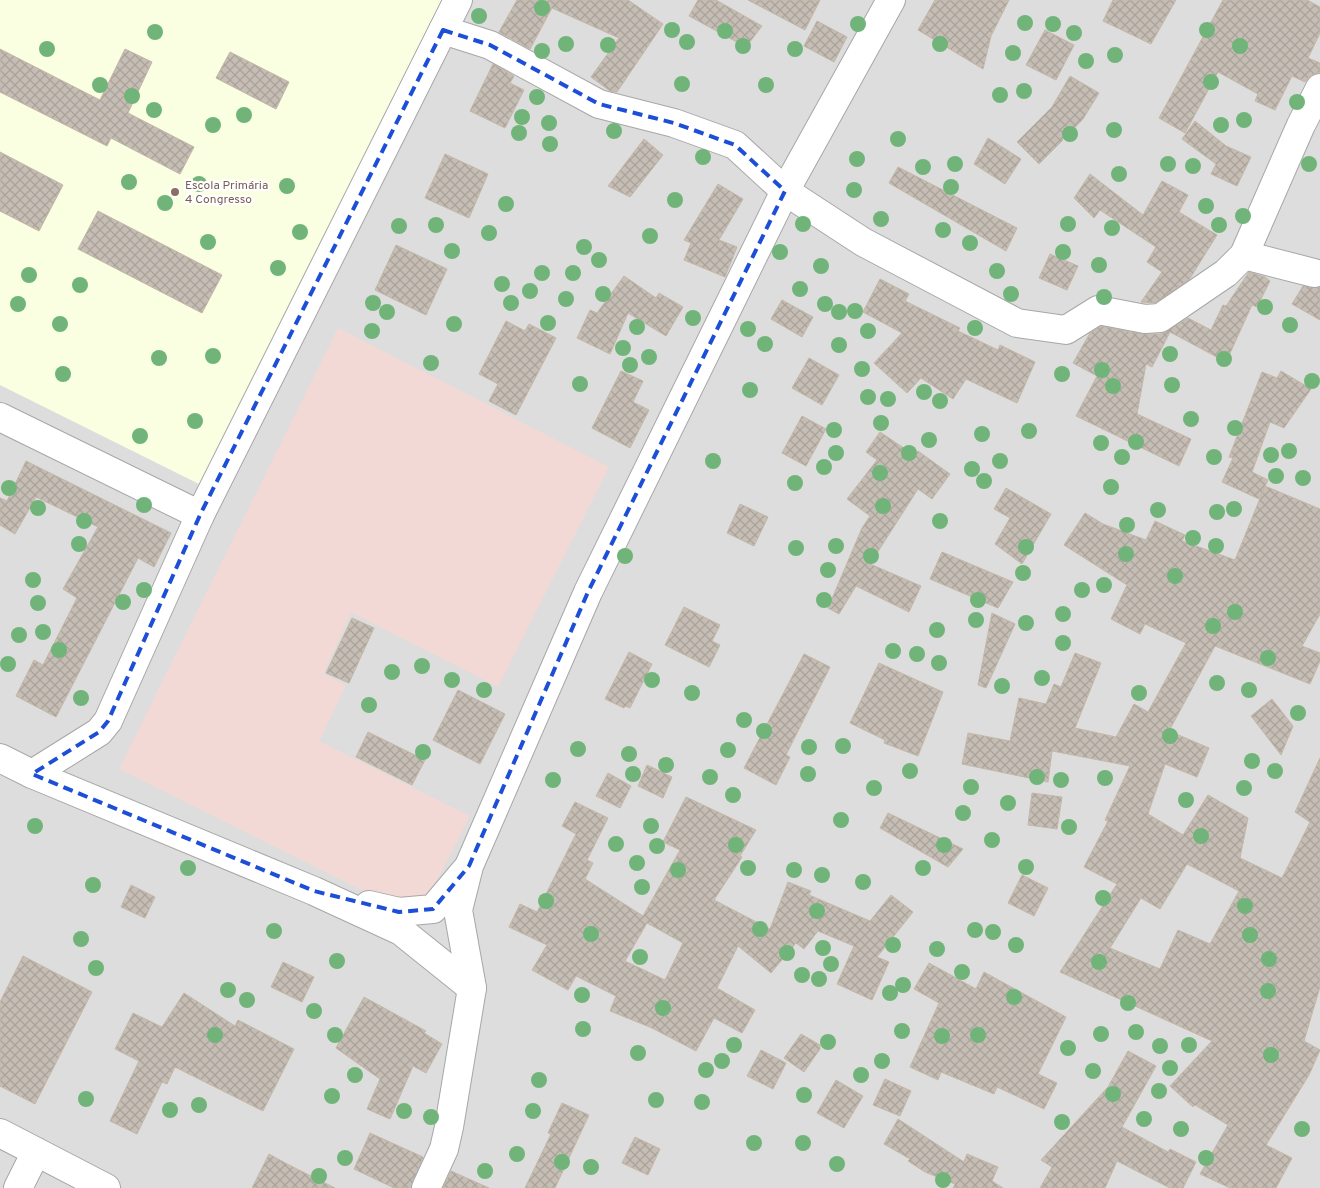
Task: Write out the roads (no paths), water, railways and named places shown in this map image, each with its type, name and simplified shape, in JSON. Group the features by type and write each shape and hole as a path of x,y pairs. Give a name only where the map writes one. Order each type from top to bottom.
{"street":[{"path":"32,774 99,732 108,721 200,515 458,0"},
{"path":"426,1188 444,1149 448,1134 472,988 458,910 469,866 588,592 786,191 891,0"},
{"path":"443,30 490,45 599,104 674,123 735,145 786,191 863,242 1018,323 1066,330 1098,310 1145,319 1160,318 1226,273 1244,255 1301,125 1320,88"},
{"path":"1244,255 1314,273"},
{"path":"0,417 200,515"},
{"path":"0,758 32,774 314,891 402,931 472,988"},
{"path":"314,891 399,912 433,909 469,866"},
{"path":"0,1133 106,1188"},
{"path":"18,1188 36,1152"}],"place":[{"name":"Escola Primária 4 Congresso","path":"175,192"}]}
